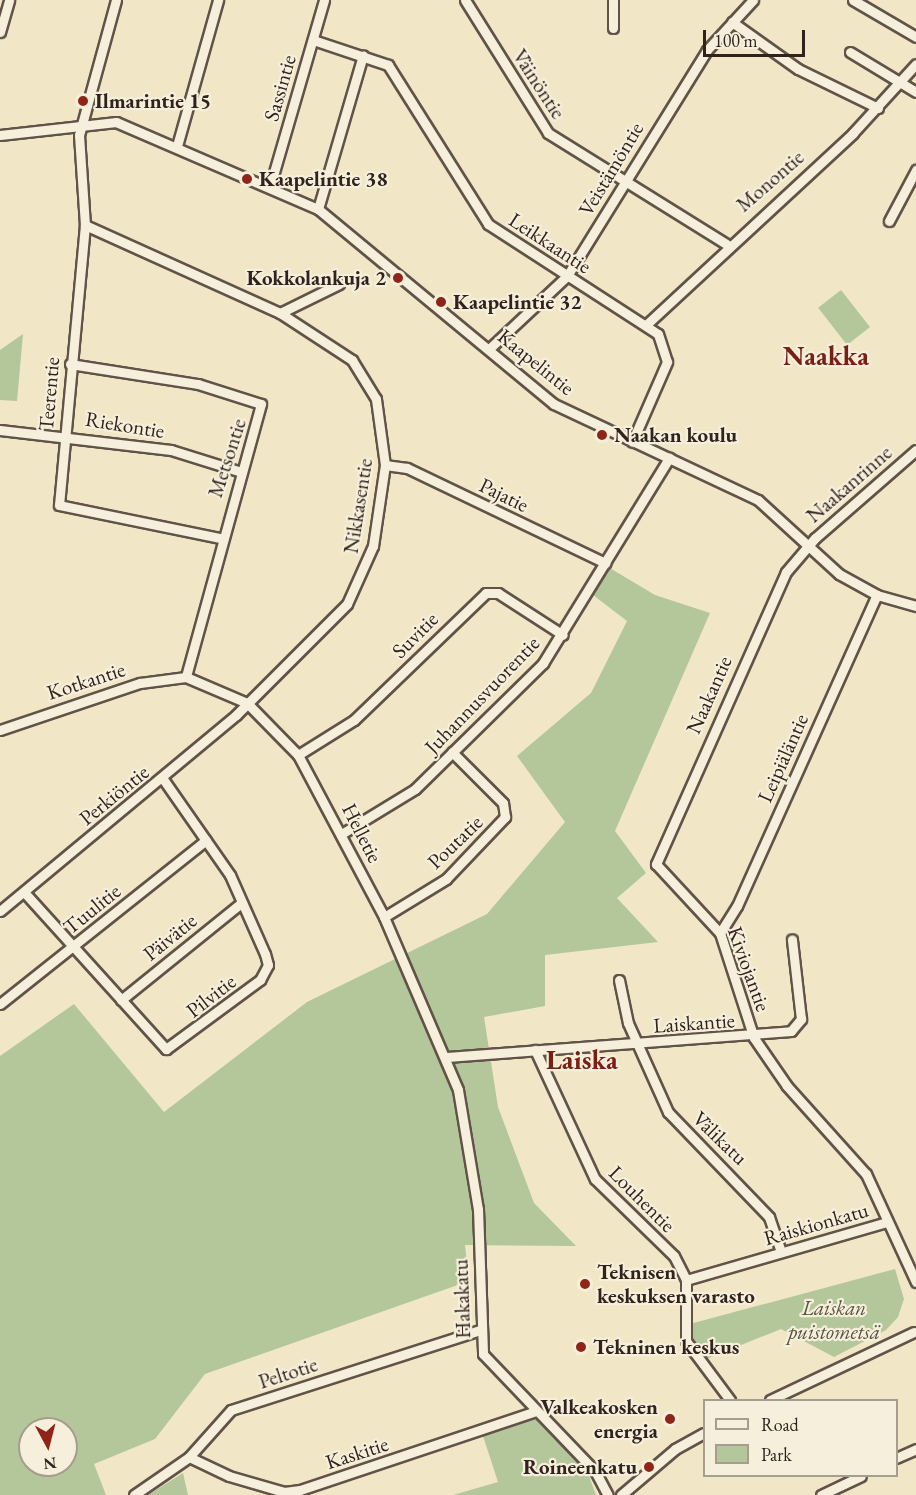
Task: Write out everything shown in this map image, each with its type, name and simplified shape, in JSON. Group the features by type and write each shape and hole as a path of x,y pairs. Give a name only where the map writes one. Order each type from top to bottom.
{"street":[{"path":"0,32 9,0"},
{"name":"Teerentie","path":"116,0 82,124 85,225 70,364 59,505 220,538"},
{"path":"177,146 218,0"},
{"name":"Sassintie","path":"270,186 324,0"},
{"name":"Väinöntie","path":"465,0 548,133 726,244"},
{"path":"612,0 613,28"},
{"name":"Veistämöntie","path":"490,348 567,276 707,50 753,0"},
{"path":"853,0 916,37"},
{"path":"732,22 798,69 878,108"},
{"name":"Leikkaantie","path":"313,40 388,65 488,224 567,276 647,324 658,334 667,362 632,442"},
{"path":"850,52 903,81 916,92"},
{"path":"318,209 363,55"},
{"name":"Monontie","path":"647,324 726,244 878,108 916,64"},
{"name":"Kaapelintie","path":"0,135 116,122 270,186 318,209 490,348 554,404 758,500 806,547 877,595 916,606"},
{"path":"889,221 916,170"},
{"name":"Nikkasentie","path":"85,225 280,313 336,348 364,375 383,423 385,465 365,573 333,620 247,704"},
{"path":"280,313 339,284"},
{"name":"Metsontie","path":"70,364 198,384 261,404 220,538 186,677"},
{"name":"Riekontie","path":"0,430 64,434 171,450 241,472"},
{"name":"Naakanrinne","path":"806,547 916,450"},
{"name":"Juhannusvuorentie","path":"343,833 394,805 543,663 563,635 669,458"},
{"name":"Pajatie","path":"385,465 407,468 605,563"},
{"name":"Naakantie","path":"656,864 759,628 786,572 806,547"},
{"name":"Suvitie","path":"298,755 354,720 486,593 498,593 563,635"},
{"name":"Leipiäläntie","path":"720,933 737,906 877,595"},
{"name":"Helletie","path":"186,677 247,704 298,755 343,833 384,917 447,1057"},
{"name":"Kotkantie","path":"0,730 140,683 186,677"},
{"name":"Perkiöntie","path":"0,910 163,779 247,704"},
{"name":"Poutatie","path":"384,917 446,879 505,818 503,803 452,752"},
{"name":"Pilvitie","path":"24,892 166,1049 260,980 268,965 241,903 206,840 163,779"},
{"name":"Tuulitie","path":"0,1004 206,840"},
{"name":"Kiviojantie","path":"656,864 720,933 754,1038"},
{"name":"Päivätie","path":"121,1000 241,903"},
{"path":"754,1038 791,1031 801,1019 792,940"},
{"name":"Välikatu","path":"619,980 639,1045 668,1112 769,1217 781,1252"},
{"name":"Laiskantie","path":"447,1057 754,1038 787,1086 866,1174 916,1282"},
{"name":"Louhentie","path":"535,1050 596,1179 674,1256 686,1280 686,1341 729,1399"},
{"name":"Hakakatu","path":"447,1057 475,1187 480,1330 486,1361 595,1471 608,1495"},
{"name":"Raiskionkatu","path":"686,1280 887,1222"},
{"name":"Peltotie","path":"134,1495 189,1456 231,1410 480,1330"},
{"path":"774,1399 916,1331"},
{"name":"Kaskitie","path":"189,1456 240,1479 284,1492 300,1490 536,1411"},
{"path":"621,1495 675,1449 703,1434"},
{"path":"898,1458 916,1449"},
{"path":"821,1495 859,1477"}],"green space":[{"path":"841,290 870,327 847,345 818,308"},
{"path":"23,334 17,401 0,400 0,350"},
{"path":"608,567 655,595 710,613 615,831 646,873 617,898 658,942 545,955 545,1006 484,1017 498,1107 534,1203 576,1246 465,1245 469,1281 205,1374 155,1439 94,1464 106,1495 0,1495 0,1056 74,1004 164,1112 307,1002 487,914 565,822 517,756 591,693 627,621 593,595"},
{"name":"Laiskan puistometsä","path":"895,1269 904,1299 898,1317 886,1330 834,1357 781,1329 704,1360 692,1344 686,1325"},
{"path":"536,1416 582,1457 596,1495 453,1495 498,1482 483,1436"},
{"path":"183,1473 188,1495 148,1495"}],"place":[{"name":"Ilmarintie 15","path":"83,101"},
{"name":"Kaapelintie 38","path":"247,179"},
{"name":"Kokkolankuja 2","path":"398,278"},
{"name":"Kaapelintie 32","path":"441,302"},
{"name":"Naakan koulu","path":"602,435"},
{"name":"Teknisen keskuksen varasto","path":"585,1284"},
{"name":"Tekninen keskus","path":"581,1347"},
{"name":"Valkeakosken energia","path":"670,1419"},
{"name":"Roineenkatu","path":"649,1467"}],"district":[{"name":"Naakka","path":"826,356"},
{"name":"Laiska","path":"582,1060"}]}
